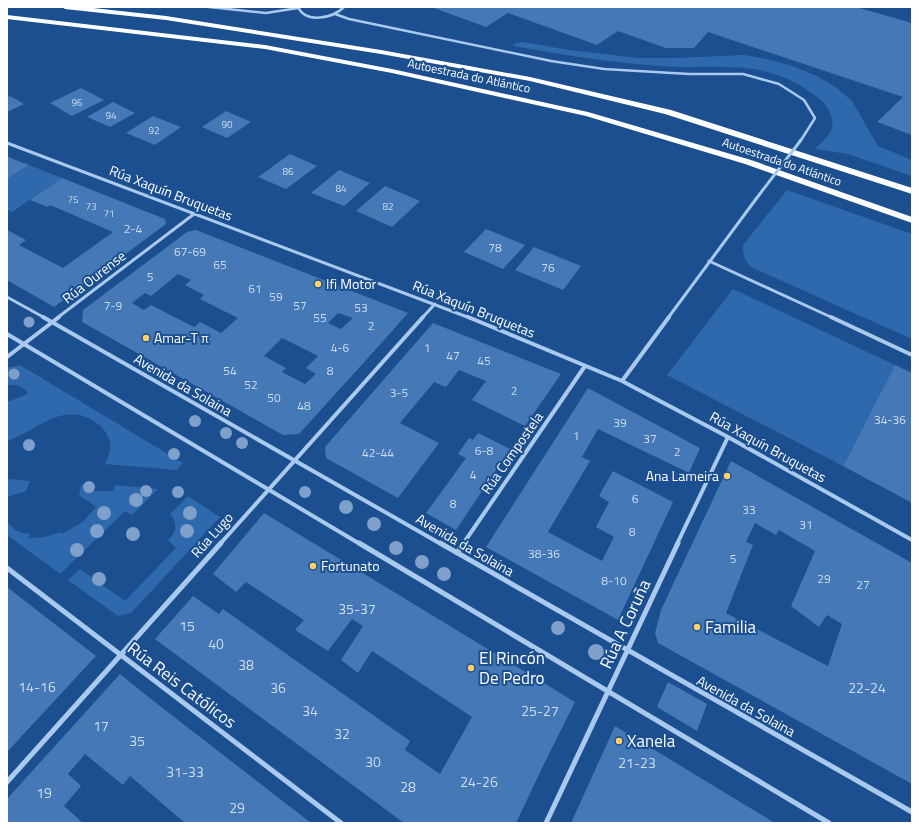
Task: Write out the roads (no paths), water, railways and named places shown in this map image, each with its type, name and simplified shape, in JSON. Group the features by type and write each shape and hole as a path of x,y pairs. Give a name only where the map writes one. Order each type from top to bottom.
{"highway":[{"name":"Autoestrada do Atlántico","path":"65,7 181,20 381,52 530,79 668,112 912,191"},
{"name":"Autoestrada do Atlántico","path":"7,17 265,47 392,71 581,112 748,162 912,220"}],"street":[{"path":"209,7 266,13 298,8 302,14 310,16 328,16 342,11 344,7"},
{"path":"335,14 349,19 551,61 604,69 689,74 743,74 779,84 804,100 815,118 803,137 709,261 622,380"},
{"name":"Rúa Xaquín Bruquetas","path":"7,143 435,304 622,380 728,437 912,540"},
{"name":"Rúa Ourense","path":"7,357 194,214"},
{"path":"709,261 912,355"},
{"name":"Avenida da Solaina","path":"7,297 457,553 627,652 912,812"},
{"name":"Rúa Lugo","path":"7,782 435,304"},
{"path":"7,334 828,823"},
{"name":"Rúa Compostela","path":"457,553 585,366"},
{"name":"Rúa A Coruña","path":"546,823 728,437"},
{"name":"Rúa Reis Católicos","path":"7,568 341,823"}],"place":[{"name":"Ifi Motor","path":"318,284"},
{"name":"Amar-T π","path":"146,338"},
{"name":"Ana Lameira","path":"727,476"},
{"name":"Fortunato","path":"313,566"},
{"name":"Familia","path":"697,627"},
{"name":"El Rincón De Pedro","path":"471,668"},
{"name":"Xanela","path":"619,741"}]}
